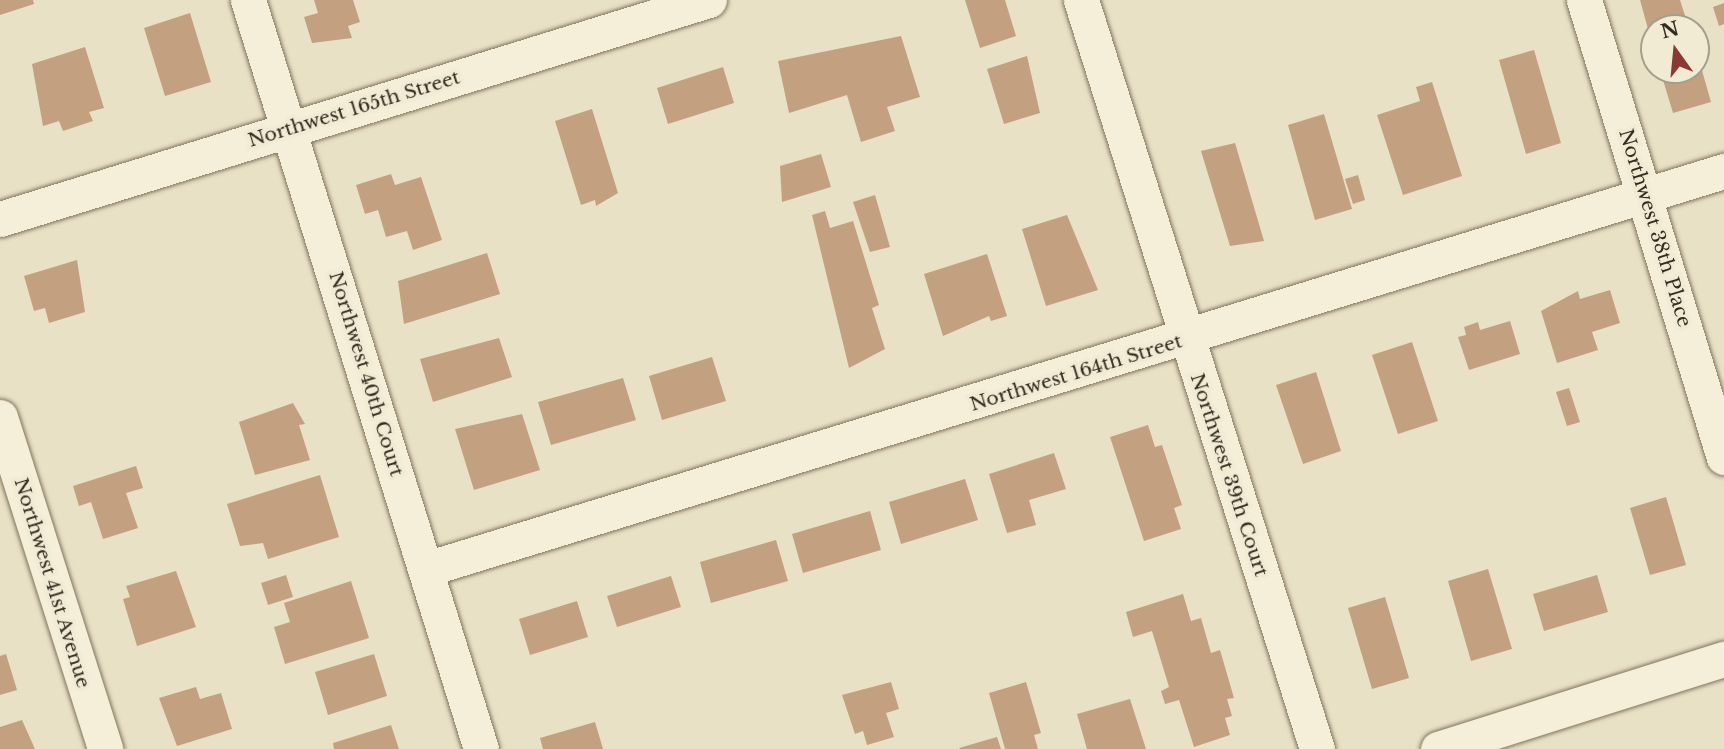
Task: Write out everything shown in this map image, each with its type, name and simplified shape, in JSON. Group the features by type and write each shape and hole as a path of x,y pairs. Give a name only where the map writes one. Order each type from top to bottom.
{"street":[{"name":"Northwest 40th Court","path":"248,0 481,749"},
{"name":"Northwest 165th Street","path":"0,219 709,0"},
{"name":"Northwest 39th Court","path":"1082,0 1185,340 1317,749"},
{"name":"Northwest 38th Place","path":"1584,0 1646,195 1724,457"},
{"name":"Northwest 164th Street","path":"426,569 1185,340 1724,171"},
{"name":"Northwest 41st Avenue","path":"0,417 104,749"},
{"path":"1438,749 1724,659"}],"building":[{"path":"0,0 33,0 34,4 0,15"},
{"path":"314,0 353,0 360,22 348,26 352,38 312,43 304,17 318,13"},
{"path":"965,0 1005,0 1016,36 980,48"},
{"path":"1640,0 1680,0 1684,14 1644,14"},
{"path":"1724,3 1724,24 1719,26 1713,7"},
{"path":"190,13 211,82 165,96 144,28"},
{"path":"901,36 920,97 887,107 895,131 861,142 847,95 789,113 778,61"},
{"path":"85,47 104,108 89,112 93,121 63,131 59,121 43,126 32,64"},
{"path":"1534,50 1561,143 1526,154 1499,60"},
{"path":"1027,56 1040,113 1004,124 987,69"},
{"path":"723,67 734,103 668,124 657,88"},
{"path":"1432,82 1462,176 1403,195 1377,115 1420,101 1416,87"},
{"path":"1664,84 1706,84 1711,102 1673,113"},
{"path":"592,109 618,193 596,206 595,200 581,205 555,121"},
{"path":"1324,114 1352,209 1315,220 1288,125"},
{"path":"1235,143 1264,241 1230,246 1201,151"},
{"path":"821,154 831,187 782,202 780,166"},
{"path":"391,174 395,185 421,177 442,240 413,250 407,231 386,237 378,210 365,214 356,185"},
{"path":"1358,175 1365,200 1353,204 1345,179"},
{"path":"875,195 890,247 870,252 853,202"},
{"path":"825,211 830,228 853,221 879,305 872,308 885,349 849,368 812,215"},
{"path":"1067,215 1098,290 1046,306 1022,229"},
{"path":"487,253 500,294 404,324 398,281"},
{"path":"987,254 1007,316 991,321 989,316 943,336 924,274"},
{"path":"77,260 85,312 49,323 45,308 34,311 24,276"},
{"path":"1610,290 1620,323 1592,332 1598,350 1557,363 1541,311 1578,291 1580,299"},
{"path":"1510,321 1520,354 1469,370 1458,337 1466,335 1464,327 1478,322 1480,330"},
{"path":"499,338 512,377 433,402 420,359"},
{"path":"1412,342 1438,421 1398,434 1372,355"},
{"path":"712,357 726,401 662,420 649,376"},
{"path":"1316,372 1341,451 1303,464 1276,385"},
{"path":"623,378 636,420 551,445 538,402"},
{"path":"1569,388 1580,422 1567,426 1556,392"},
{"path":"293,403 305,424 299,425 310,460 255,475 239,422"},
{"path":"522,414 540,470 474,490 455,429"},
{"path":"1148,425 1155,447 1162,445 1182,505 1174,508 1181,529 1144,541 1110,437"},
{"path":"1054,453 1066,489 1029,500 1036,525 1007,533 989,474"},
{"path":"136,466 143,488 126,493 138,528 103,539 91,502 79,506 73,486"},
{"path":"320,475 339,537 268,559 263,543 240,546 227,504"},
{"path":"965,479 978,520 901,544 889,502"},
{"path":"1666,497 1686,565 1650,575 1630,508"},
{"path":"870,511 881,550 803,573 792,534"},
{"path":"776,540 788,581 711,603 700,562"},
{"path":"1488,569 1512,649 1471,661 1448,581"},
{"path":"176,571 196,627 137,646 123,599 130,597 126,586"},
{"path":"286,575 293,597 268,605 261,583"},
{"path":"1597,575 1608,612 1544,631 1533,594"},
{"path":"671,576 681,607 617,627 607,596"},
{"path":"351,581 369,638 285,664 274,627 290,622 284,603"},
{"path":"1183,594 1191,621 1201,618 1211,653 1220,650 1234,698 1227,699 1232,716 1225,718 1230,735 1194,747 1179,700 1165,704 1161,691 1169,687 1152,631 1133,637 1126,612"},
{"path":"1385,597 1409,678 1372,689 1348,608"},
{"path":"577,601 588,637 530,655 519,619"},
{"path":"6,654 17,690 0,695 0,656"},
{"path":"374,654 387,696 328,715 315,672"},
{"path":"891,682 899,709 886,713 894,737 867,745 863,731 855,734 842,695"},
{"path":"1026,682 1041,733 1034,735 1038,749 1005,749 989,693"},
{"path":"196,687 200,699 221,693 232,729 177,746 159,698"},
{"path":"1130,699 1146,749 1087,749 1077,714"},
{"path":"22,720 35,749 0,749 0,727"},
{"path":"595,722 603,749 543,749 540,738"},
{"path":"391,725 399,749 334,749 333,743"},
{"path":"997,737 1001,749 959,748"}]}
